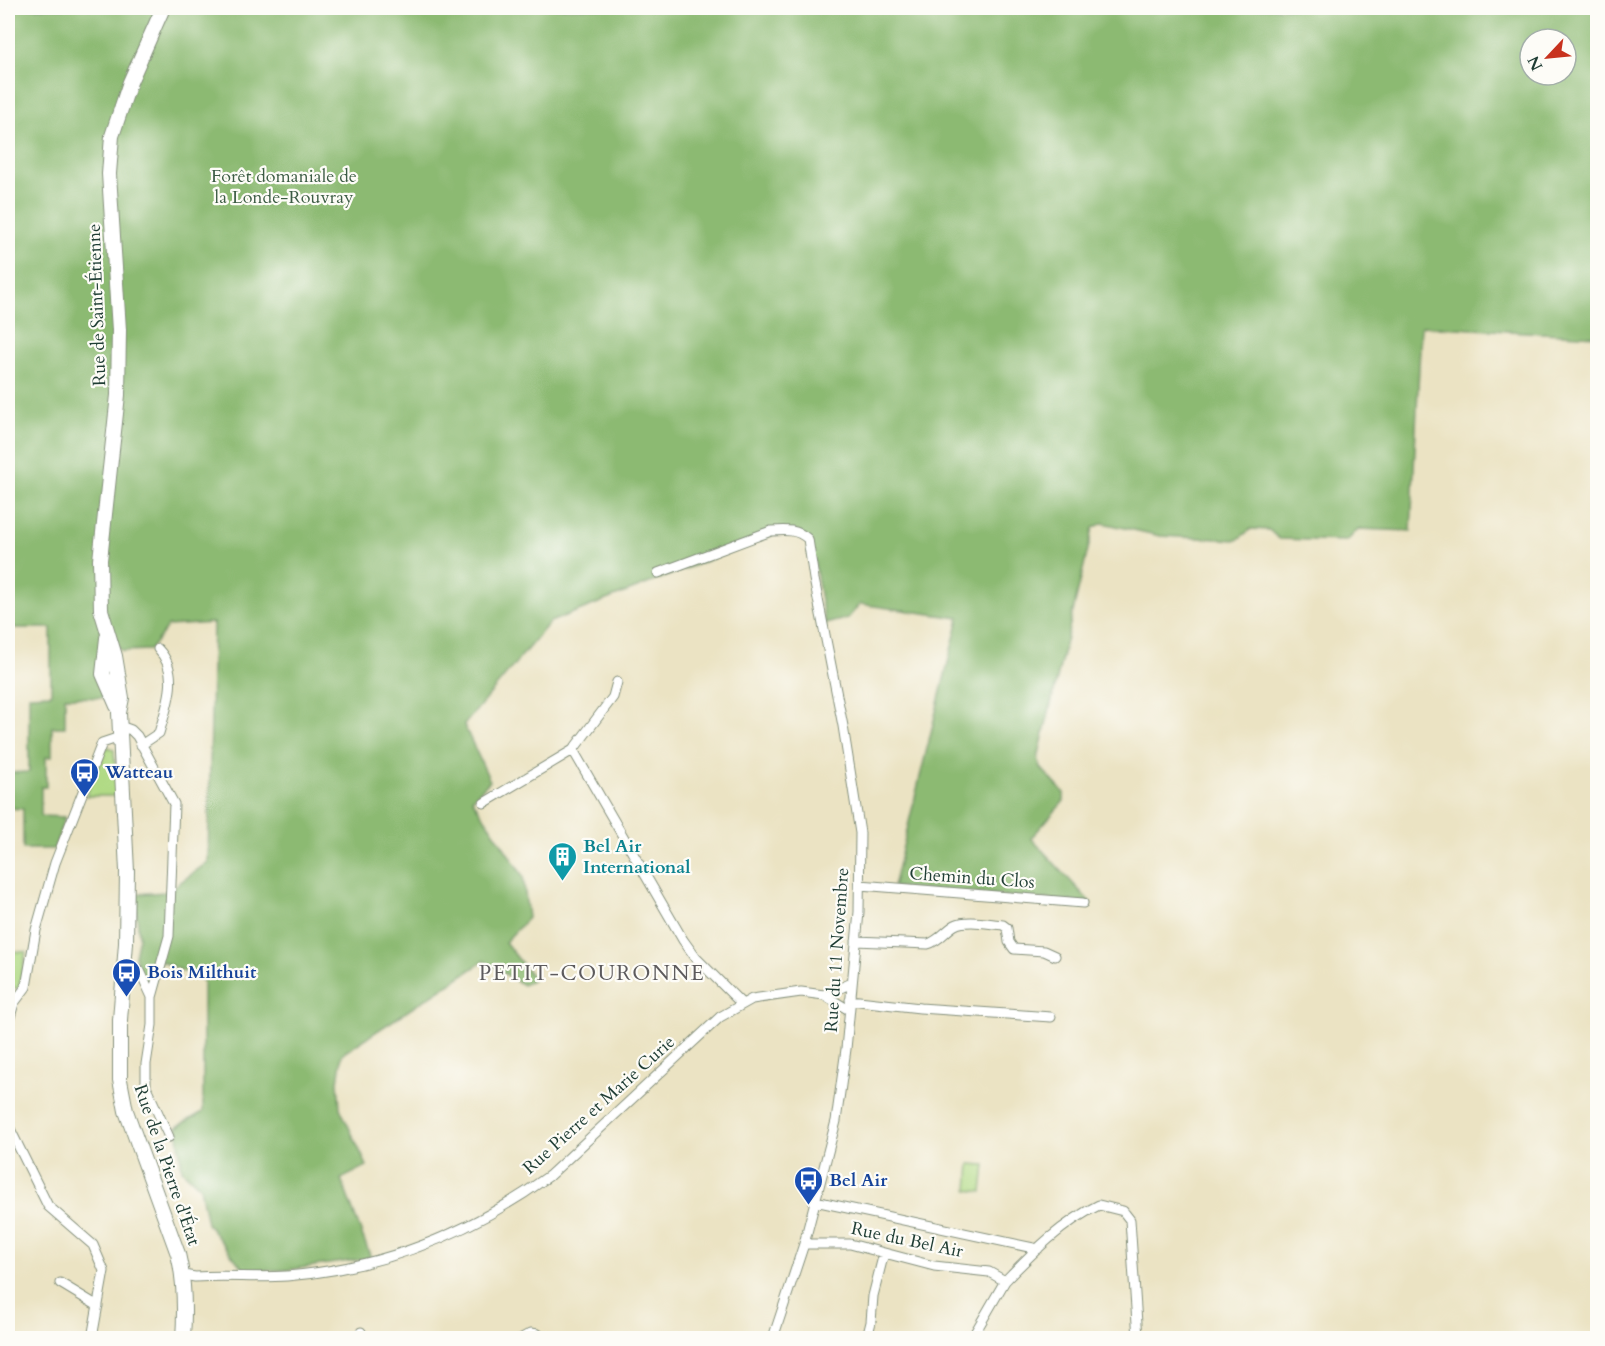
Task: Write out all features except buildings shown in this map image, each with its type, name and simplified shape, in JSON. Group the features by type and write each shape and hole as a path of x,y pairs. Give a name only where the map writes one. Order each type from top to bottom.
{"street":[{"name":"Rue de Saint-Étienne","path":"107,633 100,610 100,560 118,395 119,330 110,174 112,136 130,82 163,8"},
{"name":"Rue du 11 Novembre","path":"658,573 771,531 794,531 808,539 843,726 860,833 860,912 836,1121 804,1244 773,1338"},
{"name":"Rue de la Pierre d'État","path":"107,633 103,674 115,698 120,726 127,871 119,1040 121,1093 173,1236 183,1275 185,1306 183,1338"},
{"path":"141,745 159,733 170,696 172,672 165,656 158,649"},
{"path":"484,803 573,750 613,697 617,682"},
{"path":"8,1024 14,1003 26,987 46,892 66,831 102,743 120,726 131,730 174,804 169,936 152,998 152,1025 146,1064 146,1087 169,1137"},
{"path":"573,750 683,940 696,958 741,1003"},
{"name":"Chemin du Clos","path":"860,885 1083,903"},
{"path":"856,940 928,944 962,923 1003,925 1007,928 1009,942 1014,949 1044,951 1055,956"},
{"path":"124,961 140,971 152,998"},
{"path":"8,979 12,1010"},
{"name":"Rue Pierre et Marie Curie","path":"824,995 852,983"},
{"name":"Rue Pierre et Marie Curie","path":"183,1275 251,1278 332,1270 410,1251 460,1230 520,1197 549,1176 720,1017 741,1003 767,995 801,992 824,995 850,1005"},
{"path":"850,1005 1051,1017"},
{"path":"8,1125 48,1206 93,1245 104,1271 92,1338"},
{"name":"Rue du Bel Air","path":"815,1201 1038,1249"},
{"path":"972,1338 1005,1281 1038,1249 1082,1213 1100,1205 1123,1211 1130,1220 1138,1338"},
{"name":"Rue du Bel Air","path":"804,1244 850,1244 933,1266 989,1272 1005,1281"},
{"path":"867,1338 873,1296 884,1253"},
{"path":"60,1283 98,1306"},
{"path":"522,1338 531,1333 538,1334 542,1338"}],"green space":[{"name":"Forêt domaniale de la Londe-Rouvray","path":"8,8 1597,8 1597,336 1421,326 1411,531 1358,529 1347,541 1279,539 1269,530 1251,529 1237,540 1160,536 1103,523 1093,528 1038,758 1041,768 1064,793 1064,801 1031,838 1091,903 893,887 959,618 860,604 848,618 825,624 811,541 783,531 550,622 464,725 490,781 472,799 523,876 528,918 505,942 534,979 523,985 484,961 342,1054 338,1082 340,1108 367,1166 341,1179 371,1258 287,1270 244,1270 207,1224 200,1187 182,1170 177,1127 203,1112 203,980 161,961 152,984 142,980 135,956 139,937 135,894 167,892 208,862 213,623 168,626 150,650 122,651 100,628 111,698 65,697 65,727 52,727 52,757 46,757 46,787 41,787 41,816 65,817 54,849 23,849 23,809 8,808 8,773 29,772 29,695 51,694 51,628 8,628"},
{"path":"108,747 114,750 117,796 86,796 105,750"},
{"path":"8,951 26,952 19,988 14,988 12,985"},
{"path":"970,1164 985,1165 982,1192 968,1190"}],"place":[{"name":"Watteau","path":"84,798"},
{"name":"Bel Air International","path":"562,882"},
{"name":"Bois Milthuit","path":"126,998"},
{"name":"Bel Air","path":"808,1206"}],"district":[{"name":"PETIT-COURONNE","path":"592,973"}]}
